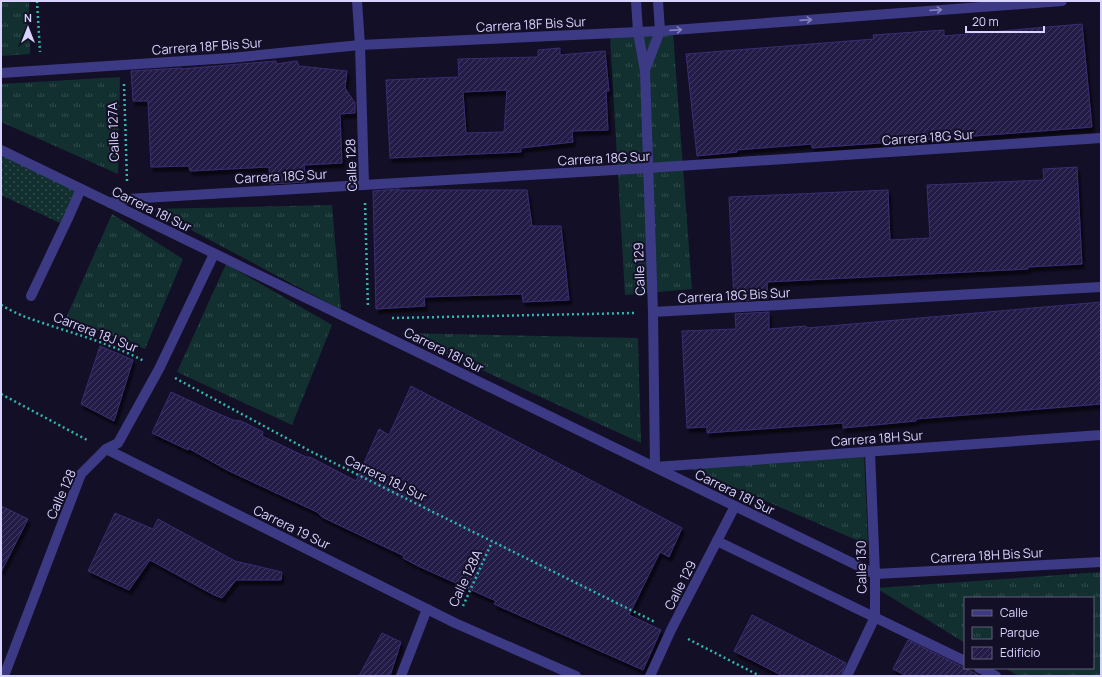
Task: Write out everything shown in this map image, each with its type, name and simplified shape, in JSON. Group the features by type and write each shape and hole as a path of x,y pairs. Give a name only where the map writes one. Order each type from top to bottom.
{"street":[{"name":"Calle 128","path":"357,1 360,45 364,184"},
{"name":"Calle 129","path":"636,1 638,32 645,71 653,312 655,467"},
{"name":"Calle 129","path":"645,71 660,31 658,1"},
{"name":"Carrera 18F Bis Sur","path":"1,73 230,58 360,45 660,31 1062,1"},
{"name":"Carrera 18G Sur","path":"110,203 128,199 648,168 1101,138"},
{"name":"Carrera 18I Sur","path":"1,150 214,254 369,324 655,467 875,574"},
{"path":"31,296 81,189"},
{"name":"Calle 128","path":"4,676 81,474 106,449 118,443 159,370 214,254"},
{"name":"Carrera 18G Bis Sur","path":"653,312 1101,287"},
{"name":"Carrera 18H Sur","path":"655,467 1101,435"},
{"name":"Carrera 19 Sur","path":"106,449 455,623 576,676"},
{"name":"Calle 130","path":"847,676 875,617 875,574 870,452"},
{"name":"Calle 129","path":"650,676 671,630 735,506"},
{"path":"717,541 964,661"},
{"name":"Carrera 18H Bis Sur","path":"875,574 1101,562"},
{"path":"401,676 427,609"},
{"path":"981,669 996,676"}],"path":[{"path":"37,1 41,71"},
{"name":"Calle 127A","path":"123,65 128,199"},
{"name":"Calle 128","path":"364,184 369,324"},
{"name":"Carrera 18J Sur","path":"1,305 22,315 102,343 128,354 312,452 671,630 760,676"},
{"path":"369,324 653,312"},
{"path":"1,394 106,449"},
{"name":"Calle 128A","path":"455,623 492,542"}],"green space":[{"path":"1,1 29,1 30,54 1,56"},
{"path":"673,32 692,289 625,295 610,37"},
{"path":"120,77 118,174 1,122 1,84"},
{"path":"1,155 76,191 60,223 1,195"},
{"path":"332,205 341,310 152,209"},
{"path":"112,214 183,259 145,349 66,318"},
{"path":"226,264 332,325 292,425 177,372"},
{"path":"401,333 638,338 641,443"},
{"path":"864,454 868,545 691,469"},
{"path":"1101,572 1101,676 1018,676 1007,669 1094,669 1094,597 964,597 964,642 876,588"}],"building":[{"path":"1082,24 1092,127 812,148 812,144 736,150 737,152 697,156 686,54 874,39 873,35 944,30 944,36"},
{"path":"560,48 560,55 605,51 609,91 606,91 608,130 572,131 573,142 521,148 521,152 390,158 386,80 459,77 458,59 538,57 538,50","holes":["507,90 504,132 466,133 463,92"]},
{"path":"276,61 276,64 297,61 299,66 347,71 345,88 355,103 355,113 340,114 342,163 304,165 306,182 270,184 269,167 190,171 189,166 151,167 148,101 133,101 131,71 181,69"},
{"path":"1077,167 1082,264 1028,267 1028,269 767,282 768,299 734,301 729,197 888,190 890,240 930,238 927,185 1044,180 1043,169"},
{"path":"399,189 527,190 532,226 561,226 569,300 523,302 522,294 424,297 425,306 376,309 373,191"},
{"path":"1101,302 1101,404 916,419 916,421 843,428 843,423 707,433 707,427 687,428 682,331 736,329 735,314 769,312 769,329 806,326 807,328"},
{"path":"100,346 133,360 114,421 81,404"},
{"path":"411,386 682,528 669,557 660,552 629,615 661,630 643,670 494,604 496,601 418,566 403,558 404,556 322,517 317,512 227,470 188,448 188,450 152,433 171,392 233,420 241,421 263,432 262,436 306,457 310,457 356,481 379,429 389,435"},
{"path":"1,506 28,519 1,572"},
{"path":"115,513 153,529 158,519 235,561 282,572 281,580 236,580 222,598 150,560 129,590 88,571"},
{"path":"752,615 846,663 841,676 783,676 734,651"},
{"path":"382,633 401,642 390,676 359,676"},
{"path":"908,640 980,676 907,676 893,669"}]}
